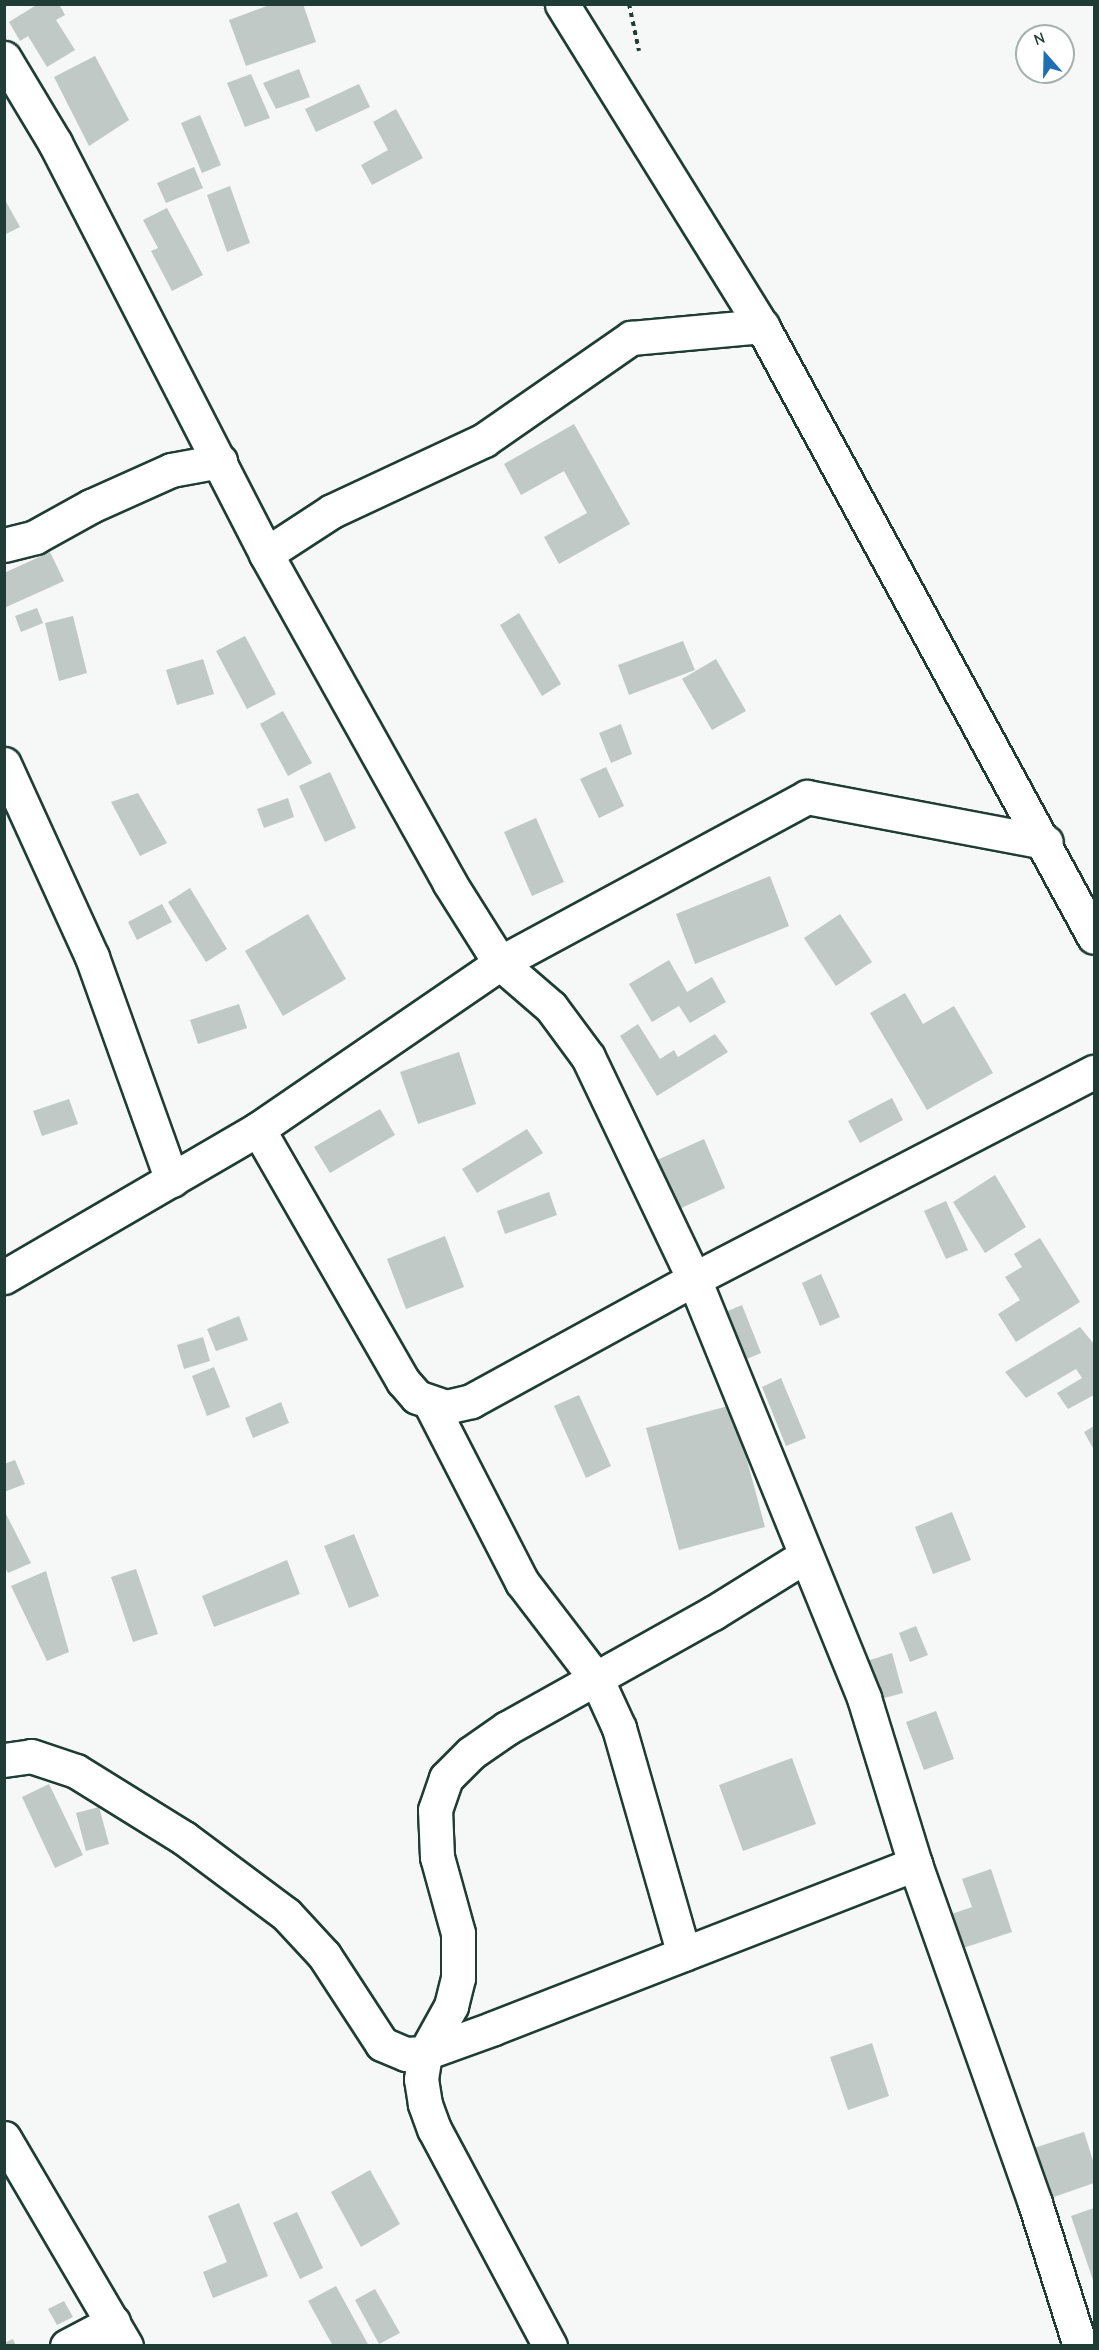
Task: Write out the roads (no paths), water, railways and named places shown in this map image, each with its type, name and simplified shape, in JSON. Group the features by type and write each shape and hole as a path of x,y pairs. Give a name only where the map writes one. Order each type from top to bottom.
{"street":[{"path":"562,4 762,326 1046,842 1095,937"},
{"path":"4,58 55,143 266,554 449,882 500,963 551,1007 588,1057 694,1279 864,1698 915,1864 1035,2203 1080,2346"},
{"path":"266,554 332,511 484,440 632,338 762,326"},
{"path":"4,545 35,537 91,506 171,470 220,461"},
{"path":"4,764 92,957 172,1180"},
{"path":"4,1277 258,1129 500,963 807,797 1046,842"},
{"path":"258,1129 403,1381 417,1397 431,1405 446,1407 471,1401 694,1279 1095,1072"},
{"path":"431,1405 522,1582 597,1680 619,1728 684,1954"},
{"path":"550,2346 434,2129 421,2079 425,2053 451,2006 458,1978 458,1933 437,1857 435,1810 446,1778 471,1753 507,1728 597,1680 805,1556"},
{"path":"4,1760 31,1756 76,1771 184,1838 286,1914 324,1955 382,2044 406,2054 425,2053 915,1864"},
{"path":"4,2138 119,2334 67,2346"}]}
